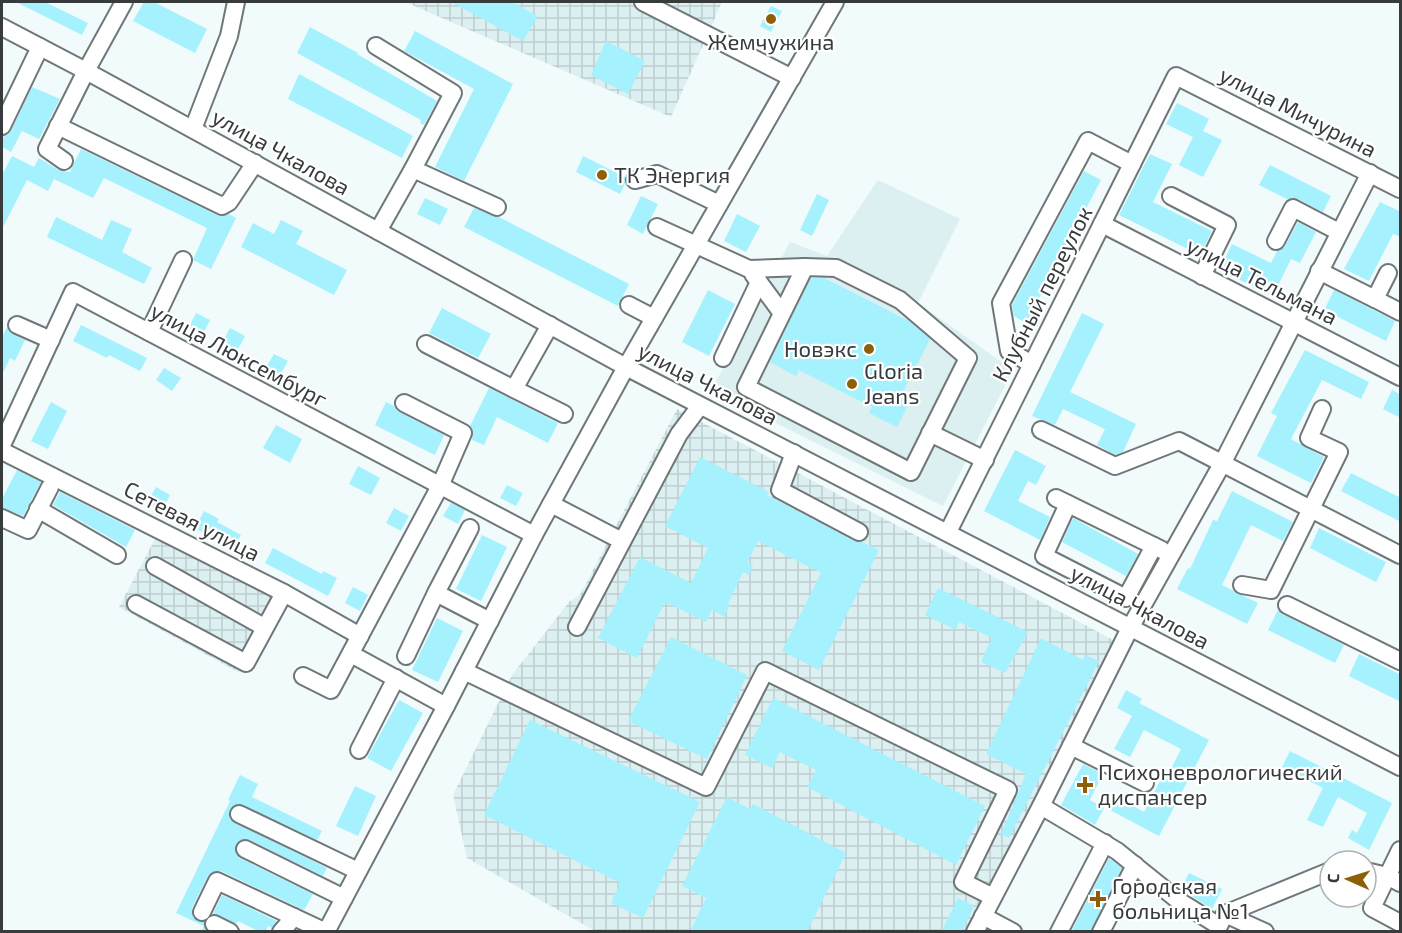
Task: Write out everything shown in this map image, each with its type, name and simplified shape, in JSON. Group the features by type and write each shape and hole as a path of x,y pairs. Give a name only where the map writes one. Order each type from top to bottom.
{"street":[{"path":"64,162 46,149 124,2"},
{"path":"193,129 229,36 236,2"},
{"path":"643,2 792,78"},
{"path":"230,932 208,918 217,881 326,932 534,535 626,367 835,2"},
{"name":"улица Чкалова","path":"2,27 193,129 626,367 1401,767"},
{"path":"376,46 453,93 378,231"},
{"path":"2,126 40,47"},
{"name":"Клубный переулок","path":"948,532 1176,76"},
{"name":"улица Мичурина","path":"1176,76 1401,189"},
{"path":"58,126 222,206 229,202 255,163"},
{"path":"1032,364 1010,351 1001,303 1088,141 1132,164"},
{"path":"413,169 497,207"},
{"path":"975,932 1130,628 1221,464 1370,173"},
{"path":"635,180 657,174 720,204"},
{"path":"1171,196 1227,225 1202,276"},
{"path":"1276,241 1293,208 1339,232"},
{"name":"улица Тельмана","path":"1102,224 1401,377"},
{"path":"657,227 754,276 781,312"},
{"path":"149,332 183,260"},
{"path":"754,276 805,267 836,268 900,300 968,358 911,472 746,387 805,267"},
{"path":"1319,271 1401,312"},
{"path":"1375,299 1388,273"},
{"path":"723,358 754,276"},
{"name":"улица Люксембург","path":"2,444 73,292 534,535"},
{"path":"628,305 654,318"},
{"path":"17,325 51,340"},
{"path":"514,389 550,325"},
{"path":"426,344 564,414"},
{"path":"303,676 331,690 440,486 463,433 404,403"},
{"path":"577,627 679,434 700,406"},
{"path":"1242,585 1271,590 1339,452 1309,438 1322,409"},
{"path":"1041,430 1114,466 1179,441 1401,555"},
{"path":"930,433 985,460"},
{"name":"Сетевая улица","path":"2,444 284,593 360,636"},
{"path":"794,453 780,490 859,532"},
{"path":"2,518 28,530 50,487"},
{"path":"1154,546 1126,598 1044,556 1062,501 1154,546 1171,555"},
{"path":"552,504 622,541"},
{"path":"38,509 117,555"},
{"path":"406,656 470,528"},
{"path":"155,566 264,627"},
{"path":"136,604 246,663 284,593"},
{"path":"436,593 490,621"},
{"path":"1287,605 1401,661"},
{"path":"351,654 446,706"},
{"path":"464,671 706,787 765,671 1008,790 963,882 993,897"},
{"path":"358,750 396,678"},
{"path":"1071,746 1145,783"},
{"path":"1041,806 1104,843 1179,901 1221,924 1265,932"},
{"path":"239,814 358,871"},
{"path":"1059,932 1104,843"},
{"path":"245,849 344,898"},
{"path":"1401,850 1394,879 1372,908 1401,923"},
{"path":"1101,932 1135,865"},
{"path":"1378,874 1394,879"},
{"path":"1221,924 1246,904 1318,876"},
{"path":"984,916 1013,932"},
{"path":"281,932 294,917"}],"shaded area":[{"path":"405,2 722,2 671,117"},
{"path":"878,180 960,219 918,303 1013,370 943,506 711,391 790,242 827,256"},
{"path":"677,409 1117,642 967,931 595,931 467,858 453,795 512,675 569,602 580,595"},
{"path":"157,535 278,601 240,673 119,607"}],"building":[{"path":"16,2 45,2 88,23 82,35"},
{"path":"144,2 154,2 207,29 195,53 133,21"},
{"path":"451,2 512,2 538,16 523,41"},
{"name":"Жемчужина","path":"771,6 782,11 771,32 760,26"},
{"path":"310,27 437,101 424,125 420,123 421,120 297,53"},
{"path":"415,31 513,84 464,181 435,167 474,89 404,51"},
{"path":"606,41 645,61 628,94 591,75"},
{"path":"299,74 413,136 402,158 288,99"},
{"path":"32,87 60,99 39,139 22,131 11,152 2,147 2,138 11,131"},
{"path":"1177,103 1209,119 1203,131 1222,140 1203,177 1179,165 1193,137 1166,124"},
{"path":"81,149 217,215 229,214 236,218 211,269 193,260 207,228 104,178 93,198 54,179 48,191 27,180 2,229 2,175 12,156 34,167 39,158 58,170 70,172"},
{"path":"1150,154 1172,164 1153,202 1212,231 1200,255 1119,215"},
{"name":"ТК Энергия","path":"583,156 625,177 625,184 620,194 576,172"},
{"path":"1270,165 1331,196 1323,212 1298,199 1287,199 1259,185"},
{"path":"1084,171 1101,180 1026,323 1014,316 1012,305"},
{"path":"817,194 829,200 812,236 800,230"},
{"path":"641,196 658,204 643,234 627,225"},
{"path":"425,198 448,209 440,225 417,214"},
{"path":"1380,202 1401,212 1401,237 1393,234 1369,281 1344,269"},
{"path":"474,208 499,217 629,284 618,306 464,227"},
{"path":"737,214 760,226 746,252 724,241"},
{"path":"56,217 102,240 111,220 132,229 122,252 152,268 144,284 47,237"},
{"path":"281,220 303,231 296,244 347,270 334,295 241,247 253,223 274,234"},
{"path":"1298,222 1316,232 1300,263 1291,259 1273,296 1219,270 1232,244 1271,263 1277,251 1285,246"},
{"path":"811,278 824,278 909,321 930,339 900,398 909,403 897,427 869,413 872,407 799,370 796,376 770,362"},
{"path":"708,290 735,304 709,356 682,342"},
{"path":"1334,290 1395,321 1386,341 1324,310"},
{"path":"442,308 491,334 478,358 429,333"},
{"path":"196,313 210,320 203,334 189,327"},
{"path":"1082,313 1104,324 1070,392 1136,424 1123,452 1115,455 1097,445 1105,429 1063,409 1055,425 1032,416"},
{"path":"81,325 147,358 140,371 109,355 107,358 73,341"},
{"path":"7,327 12,334 25,340 15,361 10,358 2,375 2,337"},
{"path":"230,328 245,336 237,351 222,343"},
{"path":"1305,350 1369,382 1361,399 1322,380 1291,439 1324,457 1311,483 1257,456 1277,416 1271,413"},
{"path":"274,354 288,361 279,377 265,369"},
{"path":"164,368 181,378 172,391 156,380"},
{"path":"489,388 558,423 548,443 497,417 484,445 472,440 473,431 470,426"},
{"path":"1392,390 1401,395 1401,418 1383,409"},
{"path":"51,402 67,411 48,449 31,441"},
{"path":"386,402 399,412 444,435 435,455 375,425"},
{"path":"276,425 302,439 290,463 263,448"},
{"path":"1015,450 1046,466 1036,485 1028,481 1018,501 1050,517 1040,540 984,511"},
{"path":"700,457 769,492 767,495 854,541 879,550 819,670 782,651 821,573 758,541 747,563 753,565 749,575 743,572 724,617 712,610 706,622 665,602 637,658 598,638 640,557 691,583 708,548 665,526"},
{"path":"358,466 380,478 371,495 349,484"},
{"path":"17,470 41,482 23,516 2,508 2,499"},
{"path":"1351,473 1401,498 1401,522 1341,491"},
{"path":"507,485 523,493 516,506 500,498"},
{"path":"156,487 170,495 162,511 147,503"},
{"path":"1232,491 1293,522 1283,541 1251,525 1222,585 1258,603 1247,624 1177,589 1188,568 1190,569 1213,520 1217,521"},
{"path":"60,492 135,530 126,547 53,505"},
{"path":"451,503 465,510 458,524 443,516"},
{"path":"394,508 409,516 401,531 386,523"},
{"path":"204,511 219,519 217,522 241,535 233,549 195,528"},
{"path":"1073,518 1138,554 1126,576 1062,542"},
{"path":"1319,528 1386,562 1376,582 1310,548"},
{"path":"482,535 507,547 481,601 456,589"},
{"path":"273,548 322,574 323,571 337,578 328,596 265,563"},
{"path":"353,587 368,595 360,611 345,603"},
{"path":"938,588 1028,632 1005,673 981,662 992,638 959,622 956,630 925,615"},
{"path":"1278,610 1344,645 1335,663 1268,630"},
{"path":"437,618 463,631 438,682 412,670"},
{"path":"671,637 747,675 707,759 628,721"},
{"path":"1041,638 1083,660 1085,655 1099,661 1009,838 1001,834 1026,774 986,754"},
{"path":"1359,654 1401,675 1401,702 1349,676"},
{"path":"1126,690 1142,699 1139,703 1209,740 1159,836 1106,808 1113,795 1144,812 1163,775 1167,777 1181,749 1144,730 1130,757 1114,749 1132,716 1117,708"},
{"path":"773,698 985,806 956,865 807,787 816,770 780,752 772,768 745,755"},
{"path":"399,700 423,713 391,771 367,758"},
{"path":"530,720 700,802 643,918 611,903 620,883 484,815"},
{"path":"1290,751 1392,803 1369,849 1348,838 1352,830 1357,833 1367,813 1338,797 1323,827 1307,820 1323,788 1282,767"},
{"name":"Психоневрологический диспансер","path":"1083,764 1103,774 1090,800 1104,808 1095,825 1061,805"},
{"path":"240,775 258,784 252,797 322,831 317,840 239,804 230,809 231,820 327,868 323,876 250,840 240,840 235,849 240,858 313,894 304,910 221,871 216,871 208,876 192,908 193,917 198,922 204,922 207,932 201,932 204,926 176,913 230,801 228,800"},
{"path":"355,786 376,796 358,836 336,826"},
{"path":"727,797 750,809 753,804 846,853 807,932 690,932 706,898 682,886"},
{"name":"Городская больница №1","path":"1109,858 1122,868 1091,932 1071,932"},
{"path":"1189,873 1222,889 1212,909 1181,889"},
{"path":"222,895 277,921 272,928 268,926 266,932 260,932 238,921 236,924 213,914"},
{"path":"958,898 974,906 962,932 941,932"}],"place":[{"name":"Жемчужина","path":"771,19"},
{"name":"ТК Энергия","path":"602,175"},
{"name":"Новэкс","path":"869,349"},
{"name":"Gloria Jeans","path":"852,384"},
{"name":"Психоневрологический диспансер","path":"1085,785"},
{"name":"Городская больница №1","path":"1098,899"}]}
